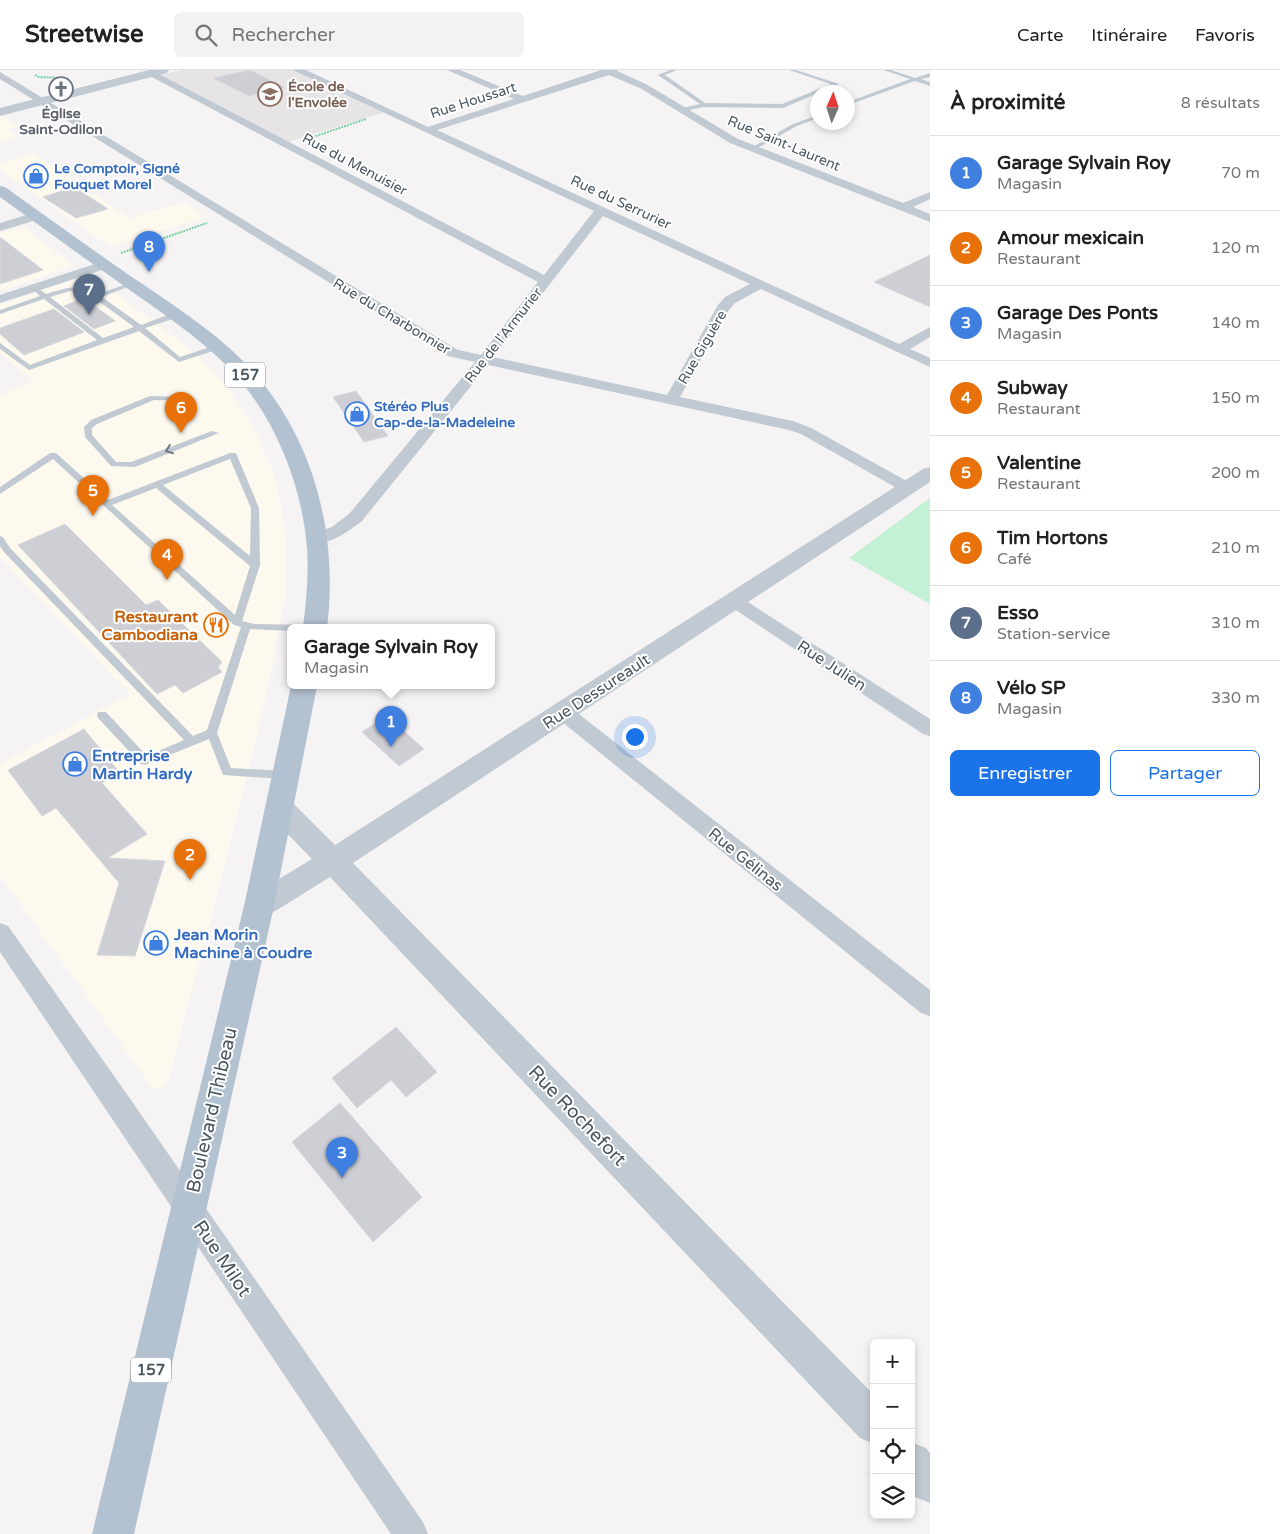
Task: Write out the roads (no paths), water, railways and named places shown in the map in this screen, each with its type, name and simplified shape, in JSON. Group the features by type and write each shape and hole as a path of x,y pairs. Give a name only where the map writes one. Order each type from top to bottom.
{"main road":[{"name":"157","path":"0,190 176,315 216,347 252,383 279,424 294,453 308,493 317,538 319,589 315,624"},
{"name":"Boulevard Thibeau","path":"114,1534 188,1206 259,906 303,689"}],"street":[{"name":"Rue du Serrurier","path":"298,70 930,363"},
{"path":"452,70 522,99"},
{"name":"Rue Houssart","path":"428,130 609,70"},
{"name":"Rue Saint-Laurent","path":"609,70 643,86 723,135 752,149 930,218"},
{"path":"0,112 157,72"},
{"name":"Rue du Menuisier","path":"157,72 288,145 546,281"},
{"name":"Rue du Charbonnier","path":"0,75 443,348 464,356 672,399 800,428 908,488"},
{"path":"904,208 930,195"},
{"name":"Rue de l'Armurier","path":"317,538 338,531 356,517 484,360 601,210"},
{"path":"0,227 36,216"},
{"path":"0,299 104,264"},
{"name":"Rue Giguère","path":"672,399 723,308 730,300 761,284"},
{"path":"900,349 930,331"},
{"name":"Rue Dessureault","path":"259,906 333,861 930,473"},
{"name":"Rue Julien","path":"734,600 930,729"},
{"name":"Rue Gélinas","path":"563,712 930,1005"},
{"name":"Rue Rochefort","path":"280,808 870,1420"},
{"name":"Rue Milot","path":"0,933 411,1534"},
{"path":"915,1467 930,1482"}],"lane":[{"path":"675,70 661,75 704,105"},
{"path":"680,110 704,105 783,106 836,84 791,70"},
{"path":"886,70 930,84"},
{"path":"855,101 930,75"},
{"path":"752,149 795,125 810,119"},
{"path":"97,296 132,284"},
{"path":"34,288 102,341"},
{"path":"0,312 69,289 88,290 140,328 179,360 216,347"},
{"path":"0,345 29,368 176,315"},
{"path":"188,399 153,398 94,422 88,428 88,435 114,464 132,465 215,433"},
{"path":"0,491 53,455 242,624 254,627 287,628"},
{"path":"106,504 233,455 256,508 255,565 242,624 212,733 228,772 286,775"},
{"path":"157,484 255,565"},
{"path":"0,538 7,550 192,742"},
{"path":"102,715 145,761 212,733"}],"place":[{"name":"Église Saint-Odilon","path":"61,89"},
{"name":"École de l'Envolée","path":"270,94"},
{"name":"Le Comptoir, Signé Fouquet Morel","path":"36,176"},
{"name":"Vélo SP","path":"149,272"},
{"name":"Esso","path":"89,315"},
{"name":"Stéréo Plus Cap-de-la-Madeleine","path":"357,414"},
{"name":"Tim Hortons","path":"181,433"},
{"name":"Valentine","path":"93,516"},
{"name":"Subway","path":"167,580"},
{"name":"Restaurant Cambodiana","path":"216,625"},
{"name":"Garage Sylvain Roy","path":"391,747"},
{"name":"Entreprise Martin Hardy","path":"75,764"},
{"name":"Amour mexicain","path":"190,880"},
{"name":"Jean Morin Machine à Coudre","path":"156,943"},
{"name":"Garage Des Ponts","path":"342,1178"}]}
